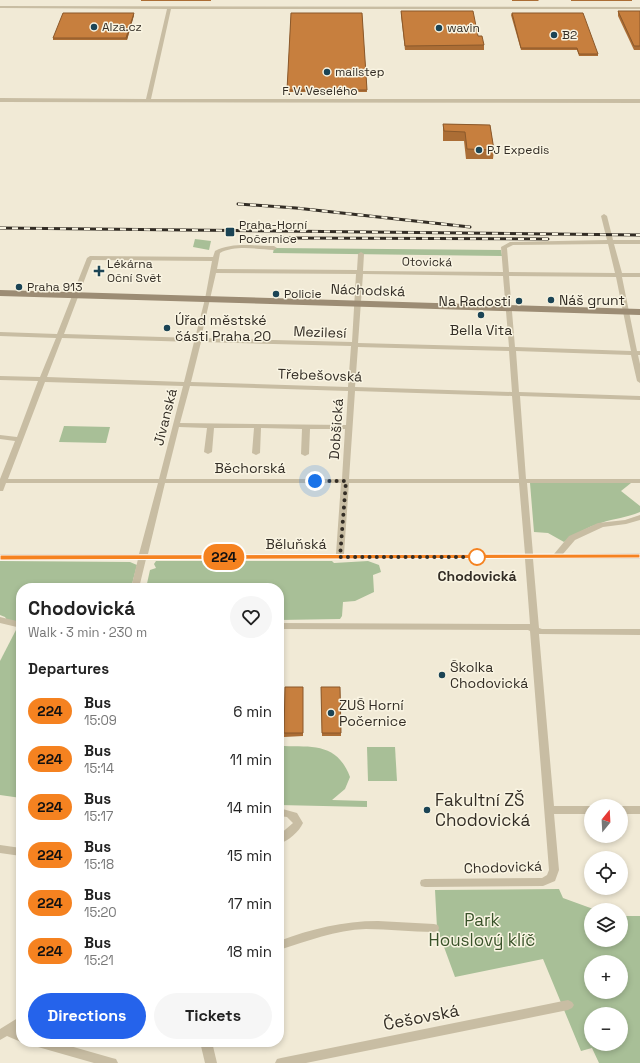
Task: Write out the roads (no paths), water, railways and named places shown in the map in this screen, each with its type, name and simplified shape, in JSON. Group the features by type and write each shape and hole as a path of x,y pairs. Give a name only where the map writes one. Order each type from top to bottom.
{"main road":[{"name":"Náchodská","path":"0,293 640,312"}],"street":[{"path":"0,7 640,8"},
{"path":"148,100 170,8"},
{"name":"F. V. Veselého","path":"0,100 640,101"},
{"path":"604,216 637,353 640,381"},
{"path":"610,242 640,242"},
{"name":"Chodovická","path":"425,883 543,882 549,880 553,876 554,870 550,810 504,247 512,243 610,242"},
{"path":"0,489 2,480 90,258 216,256 220,250 230,248 274,248"},
{"name":"Dobšická","path":"340,557 361,254"},
{"name":"Jívanská","path":"136,583 208,299 216,256"},
{"name":"Otovická","path":"214,270 640,275"},
{"name":"Mezilesí","path":"0,334 355,346 637,353"},
{"name":"Třebešovská","path":"0,378 640,398"},
{"path":"177,425 350,427"},
{"path":"208,452 211,425"},
{"path":"256,453 258,426"},
{"path":"305,454 306,427"},
{"path":"0,437 19,439"},
{"name":"Běchorská","path":"2,480 640,482"},
{"path":"556,557 572,538 601,525 626,522 640,516"},
{"name":"Běluňská","path":"0,558 640,556"},
{"path":"0,620 16,624"},
{"path":"284,626 528,627 541,632 640,632"},
{"path":"550,810 584,810"},
{"path":"628,810 640,810"},
{"path":"284,813 292,814 298,823 284,836"},
{"path":"0,849 16,851"},
{"path":"284,944 313,934 341,928 377,925 434,928"},
{"name":"Češovská","path":"281,1063 568,1005"},
{"path":"3,1033 16,1024"},
{"path":"3,1033 16,1036"},
{"path":"56,1047 112,1063"},
{"path":"207,1047 211,1063"}],"railway":[{"path":"238,204 296,208 470,227"},
{"path":"0,228 640,235"},
{"path":"278,238 548,239"}],"place":[{"name":"Alza.cz","path":"94,27"},
{"name":"wavin","path":"439,28"},
{"name":"B2","path":"554,35"},
{"name":"mailstep","path":"327,72"},
{"name":"PJ Expedis","path":"479,150"},
{"name":"Praha-Horní Počernice","path":"230,232"},
{"name":"Lékárna Oční Svět","path":"99,271"},
{"name":"Praha 913","path":"19,287"},
{"name":"Policie","path":"276,294"},
{"name":"Náš grunt","path":"551,300"},
{"name":"Na Radosti","path":"519,301"},
{"name":"Bella Vita","path":"481,315"},
{"name":"Úřad městské části Praha 20","path":"167,328"},
{"name":"Chodovická","path":"477,557"},
{"name":"Školka Chodovická","path":"442,675"},
{"name":"ZUŠ Horní Počernice","path":"331,713"},
{"name":"Fakultní ZŠ Chodovická","path":"427,810"}],"park label":[{"name":"Park Houslový klíč","path":"482,930"}]}
